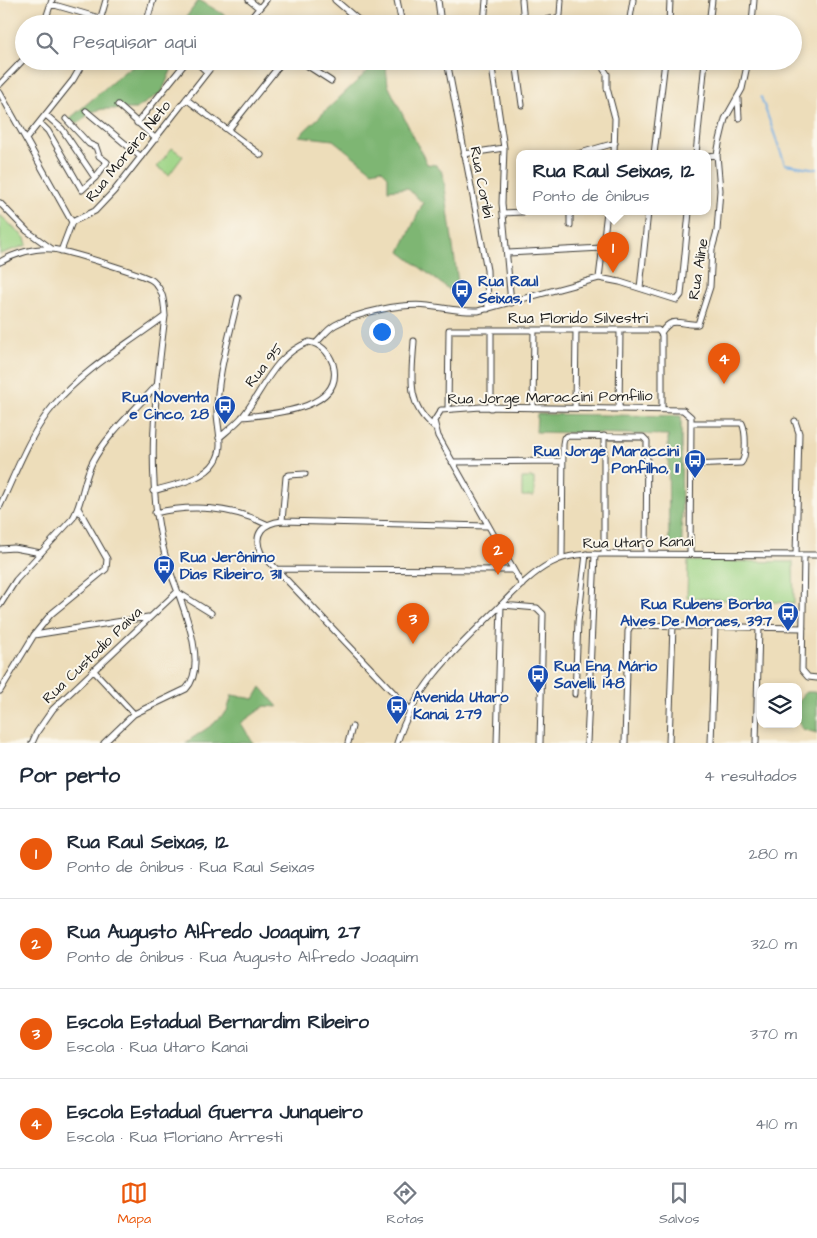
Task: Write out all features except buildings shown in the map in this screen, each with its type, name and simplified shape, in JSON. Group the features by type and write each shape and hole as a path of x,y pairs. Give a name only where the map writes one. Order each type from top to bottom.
{"street":[{"path":"102,15 106,0"},
{"path":"149,15 153,0"},
{"path":"249,0 259,8"},
{"path":"254,15 266,0"},
{"path":"335,0 352,15"},
{"path":"397,0 400,15"},
{"path":"438,0 440,15"},
{"path":"485,15 486,0"},
{"path":"522,0 523,15"},
{"path":"560,0 560,15"},
{"path":"630,15 633,0"},
{"path":"669,15 670,0"},
{"path":"710,15 712,0"},
{"path":"753,15 754,0"},
{"path":"47,15 51,2 85,15"},
{"path":"1,83 15,68"},
{"path":"26,139 46,115 78,70"},
{"path":"137,123 180,70"},
{"path":"228,130 276,70"},
{"path":"314,70 331,81"},
{"name":"Rua Coribi","path":"449,70 487,270 488,309"},
{"path":"492,70 504,148 503,212 511,303"},
{"path":"517,70 522,105"},
{"path":"604,70 607,74 606,88 615,118 614,150"},
{"path":"654,150 664,70"},
{"path":"696,150 704,70"},
{"name":"Rua Aline","path":"661,333 665,326 672,322 698,324 708,298 720,190 717,155 725,119 738,99 746,70"},
{"name":"Rua Moreira Neto","path":"72,222 96,212 142,157 207,72"},
{"path":"0,93 72,222 61,251"},
{"path":"186,99 261,155"},
{"path":"738,99 740,118"},
{"path":"118,106 156,139"},
{"path":"86,110 142,157"},
{"path":"46,115 62,129 95,178"},
{"path":"40,123 48,131 82,190 95,178 106,162 99,156 96,147 89,144 66,119"},
{"path":"586,150 615,143"},
{"path":"464,154 504,148"},
{"path":"711,156 717,155"},
{"path":"0,203 28,231 52,248 146,276 160,289 164,297 165,316 156,386 153,491 155,513 177,592 192,637 196,669 190,684 179,694 134,714 104,743"},
{"path":"503,212 516,212"},
{"path":"570,215 570,225"},
{"path":"599,278 607,215"},
{"path":"640,288 648,215"},
{"path":"242,417 302,407 319,399 329,391 335,375 332,362 326,351 316,343 334,325 342,321 406,306 428,306 459,311 488,309 599,278 640,288 672,301 680,297 689,215"},
{"path":"0,262 36,250 52,248"},
{"path":"508,253 602,248"},
{"path":"153,491 187,480 210,467 218,456 217,414 219,389 238,298"},
{"path":"0,506 31,442 54,404 78,381 165,316"},
{"name":"Rua Florido Silvestri","path":"448,408 446,330 658,330 661,333 662,408"},
{"path":"491,330 491,408"},
{"path":"533,408 534,330"},
{"path":"575,408 576,330"},
{"path":"619,408 620,330"},
{"path":"414,341 414,399 418,410 434,426 487,526 522,585"},
{"name":"Rua 95","path":"219,438 242,417 256,393 290,351 309,342 316,343"},
{"path":"0,605 8,589 78,508 86,478 100,449 156,386"},
{"name":"Rua Jorge Maraccini Pomfilio","path":"434,426 438,412 448,408 662,408 683,410 691,417 692,423"},
{"path":"795,421 799,433 796,555"},
{"path":"690,465 740,464 744,460 744,428 742,423 692,423 690,465 690,554"},
{"path":"604,436 604,554"},
{"path":"562,558 562,444 566,437 643,437 646,441 646,554"},
{"path":"452,462 562,461"},
{"path":"282,521 286,477 289,474 305,474"},
{"path":"0,691 34,635 62,603 106,569 107,559 78,508"},
{"path":"155,513 189,508 220,509 247,516 266,524 282,521 487,526"},
{"path":"266,524 259,531 258,547 276,569 410,710"},
{"path":"0,549 14,548 40,553"},
{"path":"575,694 578,622 586,554"},
{"name":"Rua Utaro Kanai","path":"398,743 410,710 423,687 439,667 522,585 543,568 562,558 586,554 817,555"},
{"path":"587,743 595,554"},
{"path":"804,555 802,670 808,677 817,678"},
{"path":"276,569 512,570"},
{"path":"177,592 211,613"},
{"name":"Rua Custodio Paiva","path":"32,743 44,719 148,617 177,592"},
{"path":"497,743 501,605 537,608 543,614 540,743"},
{"path":"34,635 148,617"},
{"path":"626,743 629,628 634,624 803,628"},
{"path":"669,743 673,625"},
{"path":"711,743 715,626"},
{"path":"756,743 759,627"},
{"path":"93,670 134,714"},
{"path":"348,743 352,727"}],"green space":[{"path":"199,0 224,15 188,15"},
{"path":"127,70 171,70 162,92 136,109 103,109 91,112 79,123 68,120"},
{"path":"369,70 386,70 388,85 427,164 436,165 443,173 460,298 400,252 423,203 407,188 388,190 388,176 381,169 372,171 333,140 299,136"},
{"path":"172,148 183,156 169,175 157,167"},
{"path":"0,215 25,238 27,245 0,254"},
{"path":"537,414 681,416 682,545 669,545 668,435 536,432"},
{"path":"522,478 534,478 534,496 522,496"},
{"path":"688,561 793,562 794,603 687,598"},
{"path":"261,687 278,707 265,706 241,723 253,743 185,743 212,725 227,711 232,695 254,699"},
{"path":"806,692 817,692 817,733 802,728 802,695"}],"waterway":[{"path":"761,97 785,164 817,169"}],"place":[{"name":"Rua Raul Seixas, 12","path":"613,273"},
{"name":"Rua Raul Seixas, 1","path":"462,309"},
{"name":"Escola Estadual Guerra Junqueiro","path":"724,384"},
{"name":"Rua Noventa e Cinco, 28","path":"225,425"},
{"name":"Rua Jorge Maraccini Ponfilho, 11","path":"695,479"},
{"name":"Rua Augusto Alfredo Joaquim, 27","path":"498,575"},
{"name":"Rua Jerônimo Dias Ribeiro, 311","path":"164,585"},
{"name":"Rua Rubens Borba Alves De Moraes, 397","path":"788,632"},
{"name":"Escola Estadual Bernardim Ribeiro","path":"413,644"},
{"name":"Rua Eng. Mário Savelli, 148","path":"538,694"},
{"name":"Avenida Utaro Kanai, 279","path":"397,725"}]}
